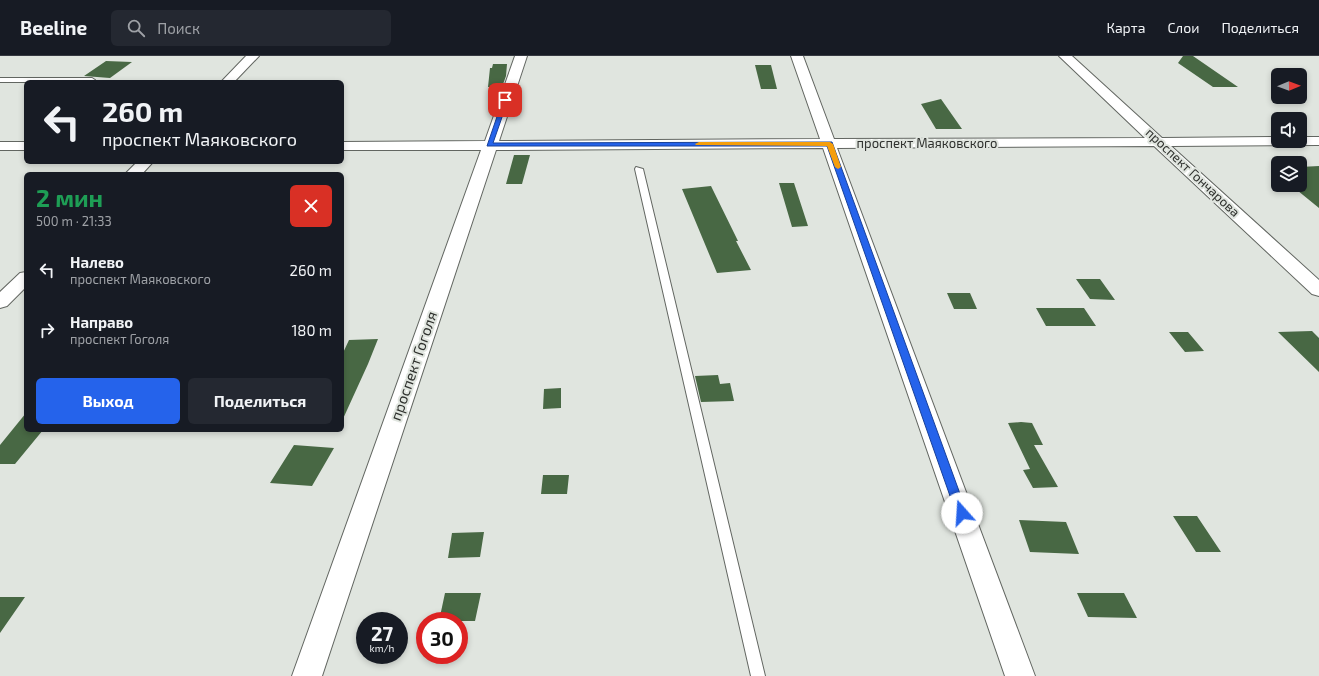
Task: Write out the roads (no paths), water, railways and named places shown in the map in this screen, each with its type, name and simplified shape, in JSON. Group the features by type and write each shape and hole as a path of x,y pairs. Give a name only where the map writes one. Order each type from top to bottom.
{"street":[{"path":"229,80 253,56"},
{"name":"проспект Гоголя","path":"307,676 489,145 521,56"},
{"path":"797,56 830,144 1020,676"},
{"name":"проспект Гончарова","path":"1065,56 1319,290"},
{"name":"проспект Маяковского","path":"344,146 1319,141"},
{"path":"0,146 24,146"},
{"path":"135,172 144,164"},
{"path":"0,302 24,279"}],"lane":[{"path":"0,80 92,80"},
{"path":"639,169 758,676"}]}
